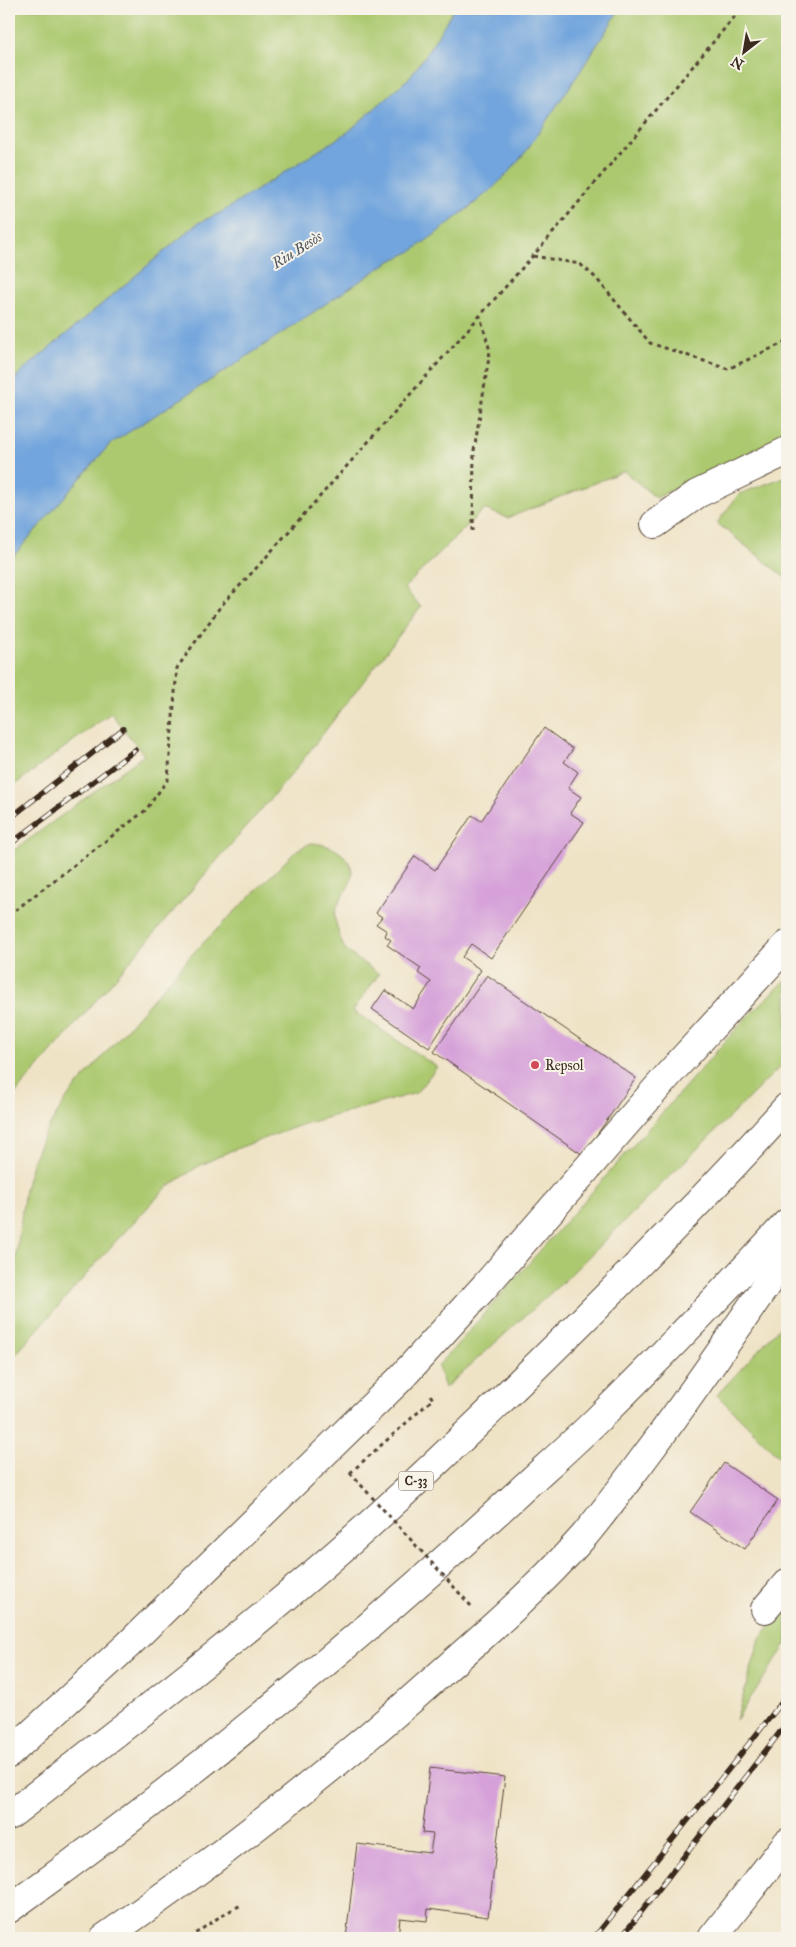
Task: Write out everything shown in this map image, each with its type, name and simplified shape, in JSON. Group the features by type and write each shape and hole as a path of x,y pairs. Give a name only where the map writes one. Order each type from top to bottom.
{"main road":[{"path":"654,524 697,494 787,452"},
{"path":"9,1754 128,1645 399,1380 485,1286 670,1073 787,945"},
{"name":"C-33","path":"9,1816 202,1666 371,1523 530,1372 630,1273 730,1171 787,1107"},
{"path":"9,1909 64,1870 269,1710 437,1568 601,1416 699,1317 787,1223"},
{"path":"104,1938 252,1831 342,1760 540,1583 584,1535 624,1484 711,1366 787,1254"},
{"path":"765,1609 787,1583"},
{"path":"712,1938 787,1843"}],"path":[{"path":"9,915 146,810 168,779 177,668 220,607 267,557 533,256 741,9"},
{"path":"533,256 580,264 596,278 650,343 658,346 728,369 787,341"},
{"path":"474,531 474,451 490,351 480,316"},
{"path":"350,1474 463,1597"},
{"path":"189,1938 222,1915 243,1904"}],"green space":[{"path":"9,9 454,9 409,78 348,132 222,212 198,223 20,373 9,386"},
{"path":"620,9 787,9 787,433 656,498 624,471 508,518 484,509 404,588 421,607 291,775 9,1101 9,854 144,755 111,713 9,789 9,561 110,444 231,367 390,261 412,251 473,205 508,173 524,154"},
{"path":"787,476 787,579 717,523 739,494"},
{"path":"311,843 333,848 345,857 350,865 351,880 340,900 335,916 337,927 345,949 379,974 353,1011 437,1067 416,1093 304,1124 230,1151 197,1167 165,1189 116,1241 9,1362 9,1310 25,1189 33,1160 45,1133 69,1095 193,953 297,850"},
{"path":"787,979 787,1060 564,1281 445,1388 438,1366 745,1019"},
{"path":"787,1319 787,1465 717,1395"},
{"path":"787,1602 787,1643 736,1720 760,1639"}],"water":[{"name":"Riu Besòs","path":"454,9 620,9 524,154 492,189 412,251 390,261 231,367 110,444 9,561 9,386 20,373 198,223 222,212 348,132 409,78"}],"building":[{"path":"544,728 573,749 564,762 578,772 568,788 581,797 570,813 584,822 491,958 471,944 462,957 481,970 429,1048 372,1009 385,990 413,1009 431,982 418,973 421,968 387,945 391,940 385,936 387,931 376,924 382,917 376,913 415,856 435,870 472,815 481,821"},
{"name":"Repsol","path":"487,975 636,1078 583,1155 434,1052"},
{"path":"724,1463 778,1500 745,1549 690,1512"},
{"path":"430,1768 505,1777 488,1917 428,1909 427,1921 400,1918 398,1938 346,1938 357,1844 430,1853 433,1834 422,1833"}],"railway":[{"path":"9,819 123,729"},
{"path":"9,845 135,750"},
{"path":"594,1938 787,1696"},
{"path":"621,1938 787,1723"}],"place":[{"name":"Repsol","path":"535,1065"}]}
